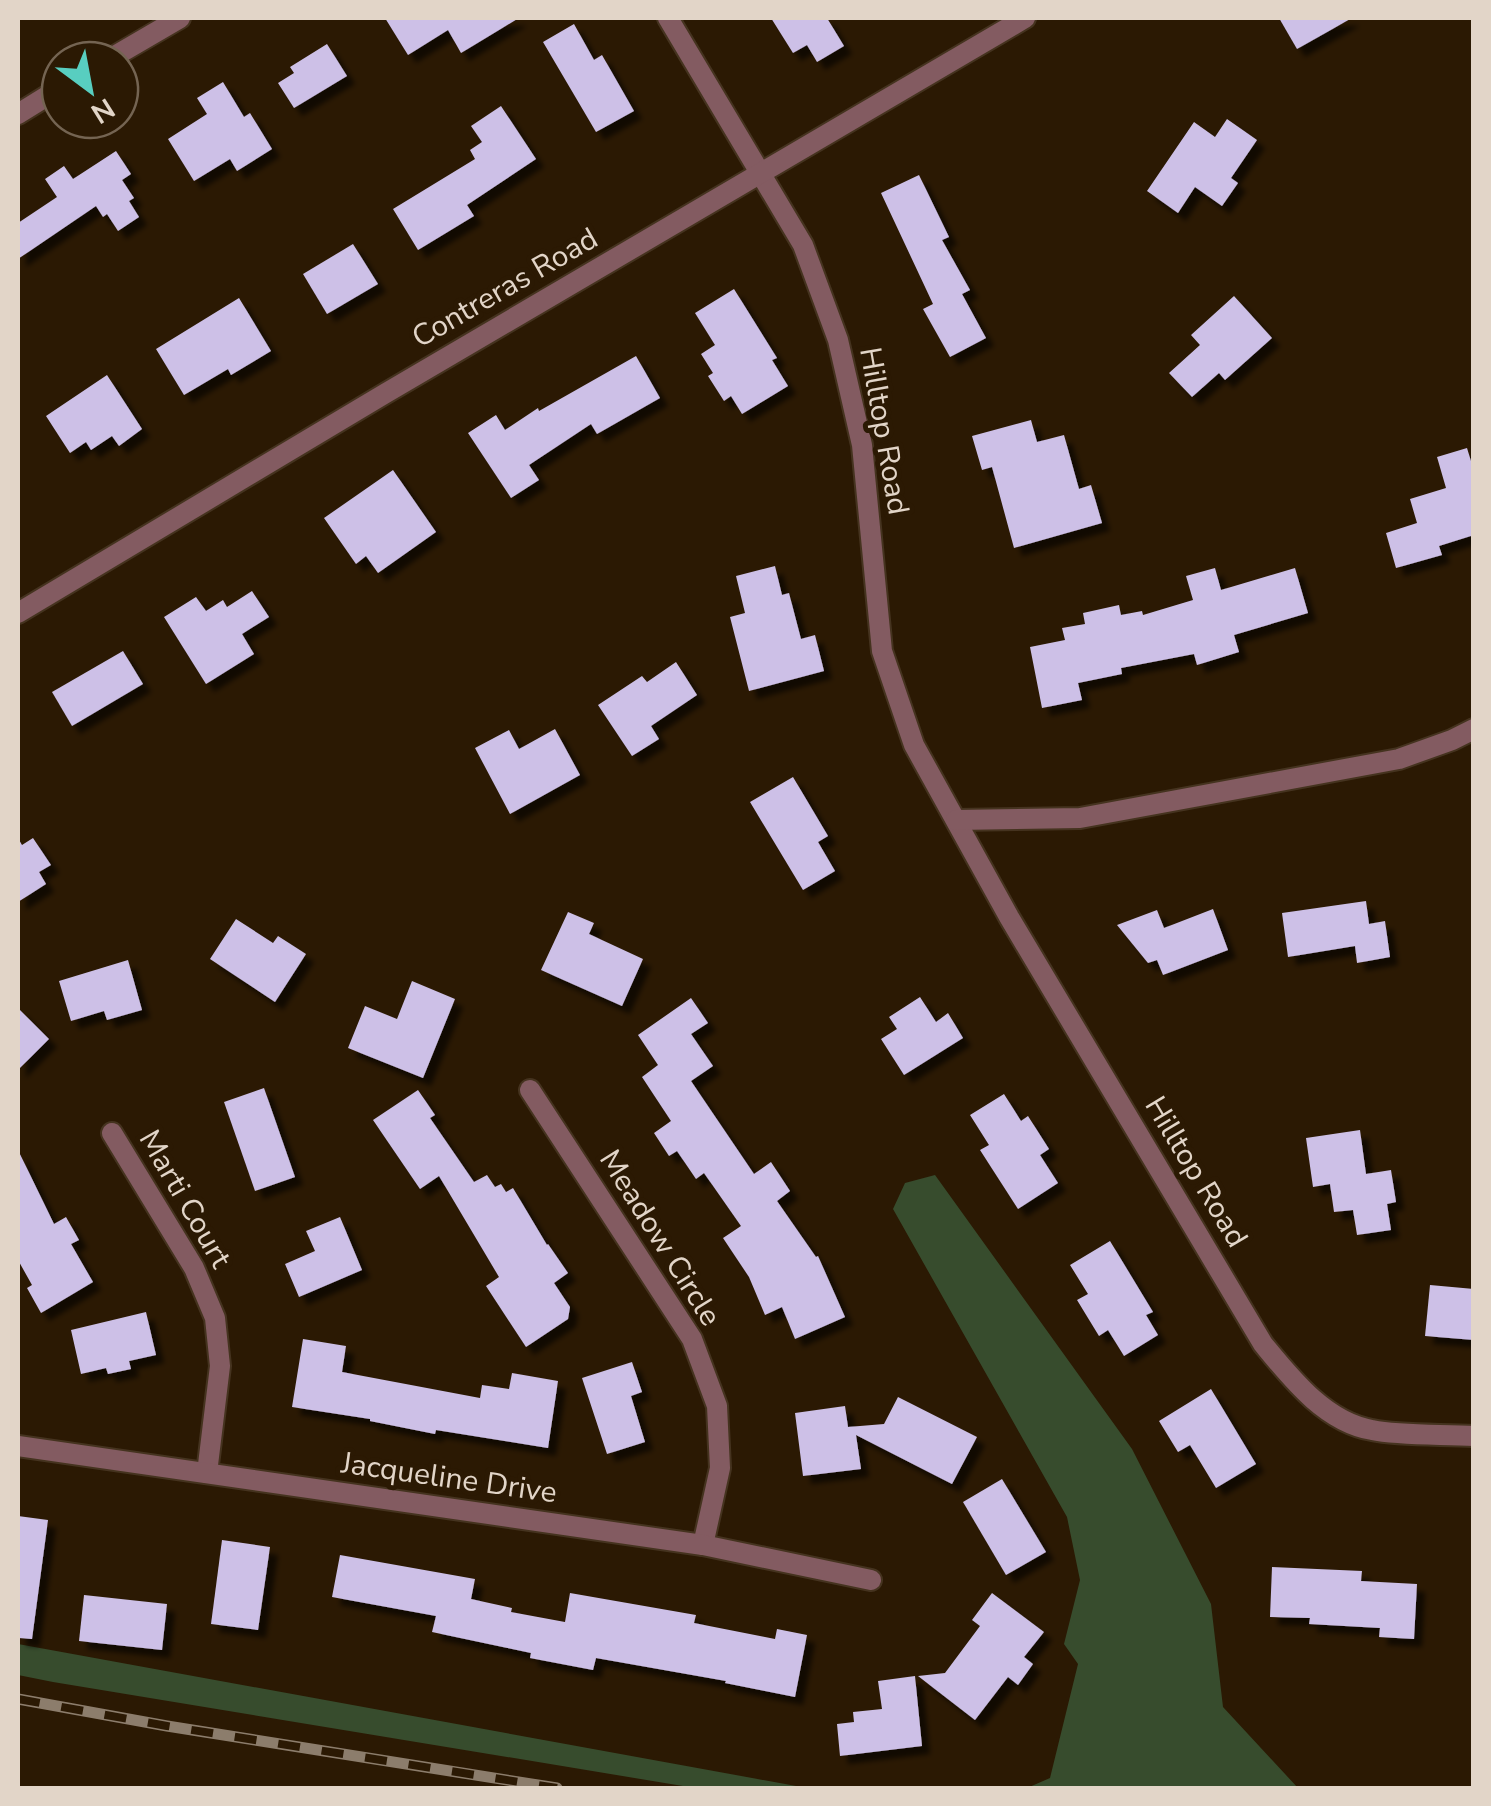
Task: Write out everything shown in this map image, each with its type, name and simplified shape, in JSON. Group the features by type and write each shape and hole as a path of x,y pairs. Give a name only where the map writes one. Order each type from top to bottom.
{"street":[{"path":"140,41 180,18"},
{"name":"Hilltop Road","path":"668,18 804,245 838,340 862,445 882,651 914,746 1009,916 1263,1344 1296,1384 1336,1416 1370,1430 1474,1436"},
{"name":"Contreras Road","path":"18,612 1025,18"},
{"path":"18,114 40,100"},
{"path":"956,820 1080,818 1399,759 1474,729"},
{"name":"Meadow Circle","path":"530,1090 692,1339 717,1406 720,1468 703,1545"},
{"name":"Marti Court","path":"112,1133 194,1268 215,1318 220,1366 206,1473"},
{"name":"Jacqueline Drive","path":"18,1446 703,1545 871,1580"}],"green space":[{"path":"935,1175 1132,1449 1211,1604 1223,1707 1298,1788 1027,1788 1050,1778 1078,1664 1064,1644 1080,1580 1067,1517 893,1209 905,1183"},
{"path":"18,1644 807,1788 695,1788 53,1682 18,1675"}],"building":[{"path":"385,18 519,18 461,53 448,30 408,55"},
{"path":"771,18 827,18 844,46 817,62 807,45 793,53"},
{"path":"1279,18 1352,18 1297,49"},
{"path":"574,24 594,60 602,55 634,111 596,132 543,42"},
{"path":"327,44 347,76 294,108 278,83 294,73 290,67"},
{"path":"223,82 244,117 250,113 272,149 237,171 230,159 194,181 168,139 207,114 197,98"},
{"path":"501,106 536,159 467,205 474,216 418,250 393,209 475,159 470,150 482,142 471,126"},
{"path":"1227,119 1257,140 1231,178 1238,183 1222,206 1195,187 1178,213 1147,191 1194,122 1215,137"},
{"path":"116,151 131,174 122,180 134,198 129,201 139,217 118,231 96,206 18,259 18,223 57,197 45,179 64,166 73,179"},
{"path":"919,175 949,237 942,240 970,290 962,294 986,338 950,357 923,309 933,304 881,193"},
{"path":"353,244 378,284 327,314 303,274"},
{"path":"734,289 777,358 772,360 788,386 742,414 731,396 724,401 708,376 713,373 701,354 715,345 695,313"},
{"path":"1234,296 1272,338 1225,380 1219,373 1192,397 1169,373 1200,345 1191,335"},
{"path":"239,298 271,351 231,375 228,369 184,395 156,349"},
{"path":"636,356 660,398 597,434 591,424 529,465 539,480 511,498 468,433 496,415 505,430"},
{"path":"107,375 142,429 119,446 112,436 91,450 86,442 70,453 46,416"},
{"path":"1031,420 1037,442 1064,435 1079,489 1091,485 1102,523 1014,548 992,467 982,470 972,436"},
{"path":"1467,448 1474,471 1474,535 1439,546 1442,555 1396,568 1386,533 1417,523 1410,499 1446,488 1437,457"},
{"path":"393,470 436,532 378,573 366,556 356,564 324,518"},
{"path":"775,566 782,595 789,593 801,639 815,635 824,671 749,691 730,617 745,613 736,576"},
{"path":"1215,568 1221,590 1295,568 1308,613 1234,635 1239,652 1197,665 1194,654 1121,668 1122,674 1078,683 1082,700 1042,708 1030,647 1065,640 1062,628 1085,624 1083,613 1119,605 1121,615 1142,611 1143,615 1193,600 1186,576"},
{"path":"252,591 269,617 242,634 254,654 206,684 164,617 196,597 206,611 223,600 227,607"},
{"path":"123,651 143,684 72,726 52,692"},
{"path":"676,662 697,695 651,726 659,739 632,756 598,705 642,676 647,682"},
{"path":"555,729 580,775 510,814 475,748 509,730 519,749"},
{"path":"793,777 828,836 818,842 835,871 803,890 750,802"},
{"path":"18,838 22,845 33,838 51,865 39,872 46,884 18,902"},
{"path":"1366,901 1369,924 1385,921 1390,957 1357,963 1355,946 1288,957 1282,913"},
{"path":"1213,909 1228,950 1163,975 1157,960 1148,963 1117,925 1157,910 1164,928"},
{"path":"568,912 594,923 589,934 643,959 622,1006 541,970"},
{"path":"236,919 273,943 278,936 306,954 275,1002 210,959"},
{"path":"128,960 142,1010 107,1020 104,1011 71,1021 59,981"},
{"path":"412,981 455,999 423,1078 348,1048 365,1006 397,1019"},
{"path":"920,997 936,1022 948,1013 963,1038 904,1075 881,1039 897,1029 889,1017"},
{"path":"691,998 708,1023 691,1034 713,1066 691,1081 754,1174 771,1162 790,1191 777,1201 818,1256 845,1317 795,1339 782,1307 765,1315 749,1277 723,1238 741,1226 704,1173 696,1179 677,1151 669,1156 654,1133 671,1121 642,1077 658,1065 638,1035"},
{"path":"18,1008 49,1039 18,1070"},
{"path":"264,1088 295,1177 255,1191 224,1102"},
{"path":"418,1090 435,1115 430,1118 474,1182 487,1175 495,1187 501,1184 506,1192 513,1188 568,1273 554,1283 570,1307 568,1319 526,1347 486,1286 499,1277 439,1176 420,1189 373,1120"},
{"path":"1004,1094 1021,1121 1028,1116 1049,1149 1040,1155 1058,1183 1018,1209 980,1150 989,1145 970,1115"},
{"path":"1360,1130 1366,1174 1391,1170 1396,1202 1387,1204 1391,1230 1357,1235 1353,1210 1334,1212 1330,1184 1313,1187 1306,1138"},
{"path":"18,1150 54,1224 66,1217 79,1240 71,1244 93,1282 41,1313 18,1260"},
{"path":"340,1217 362,1270 299,1297 285,1264 315,1251 306,1231"},
{"path":"1110,1241 1153,1312 1146,1315 1158,1335 1124,1356 1108,1330 1099,1336 1077,1300 1088,1294 1070,1265"},
{"path":"1430,1285 1474,1289 1474,1340 1425,1336"},
{"path":"146,1312 156,1355 129,1361 131,1369 108,1374 106,1368 81,1374 71,1330"},
{"path":"303,1339 346,1346 342,1372 480,1398 482,1385 509,1389 512,1373 558,1381 548,1448 436,1430 435,1434 292,1407"},
{"path":"632,1362 642,1392 631,1396 645,1442 607,1454 582,1378"},
{"path":"1211,1389 1256,1464 1216,1488 1190,1445 1178,1452 1159,1421"},
{"path":"898,1397 977,1437 952,1484 856,1435 861,1469 803,1476 795,1413 845,1406 848,1427 884,1424"},
{"path":"1002,1479 1046,1552 1006,1575 963,1502"},
{"path":"18,1516 48,1520 32,1639 18,1638"},
{"path":"222,1540 270,1547 258,1630 211,1624"},
{"path":"340,1555 475,1579 471,1599 512,1608 511,1612 565,1622 570,1593 696,1615 694,1623 775,1639 777,1629 807,1635 795,1697 596,1658 593,1670 432,1632 436,1616 332,1597"},
{"path":"1272,1567 1362,1571 1361,1581 1417,1584 1414,1639 1379,1637 1380,1628 1309,1624 1310,1618 1270,1617"},
{"path":"992,1593 1044,1632 1024,1657 1033,1664 1018,1685 1008,1677 975,1720 918,1676 945,1673 980,1626 972,1620"},
{"path":"84,1595 167,1604 162,1650 79,1641"},
{"path":"915,1676 922,1746 840,1756 837,1724 854,1722 853,1712 882,1709 878,1681"}],"railway":[{"path":"18,1699 557,1788"}]}
